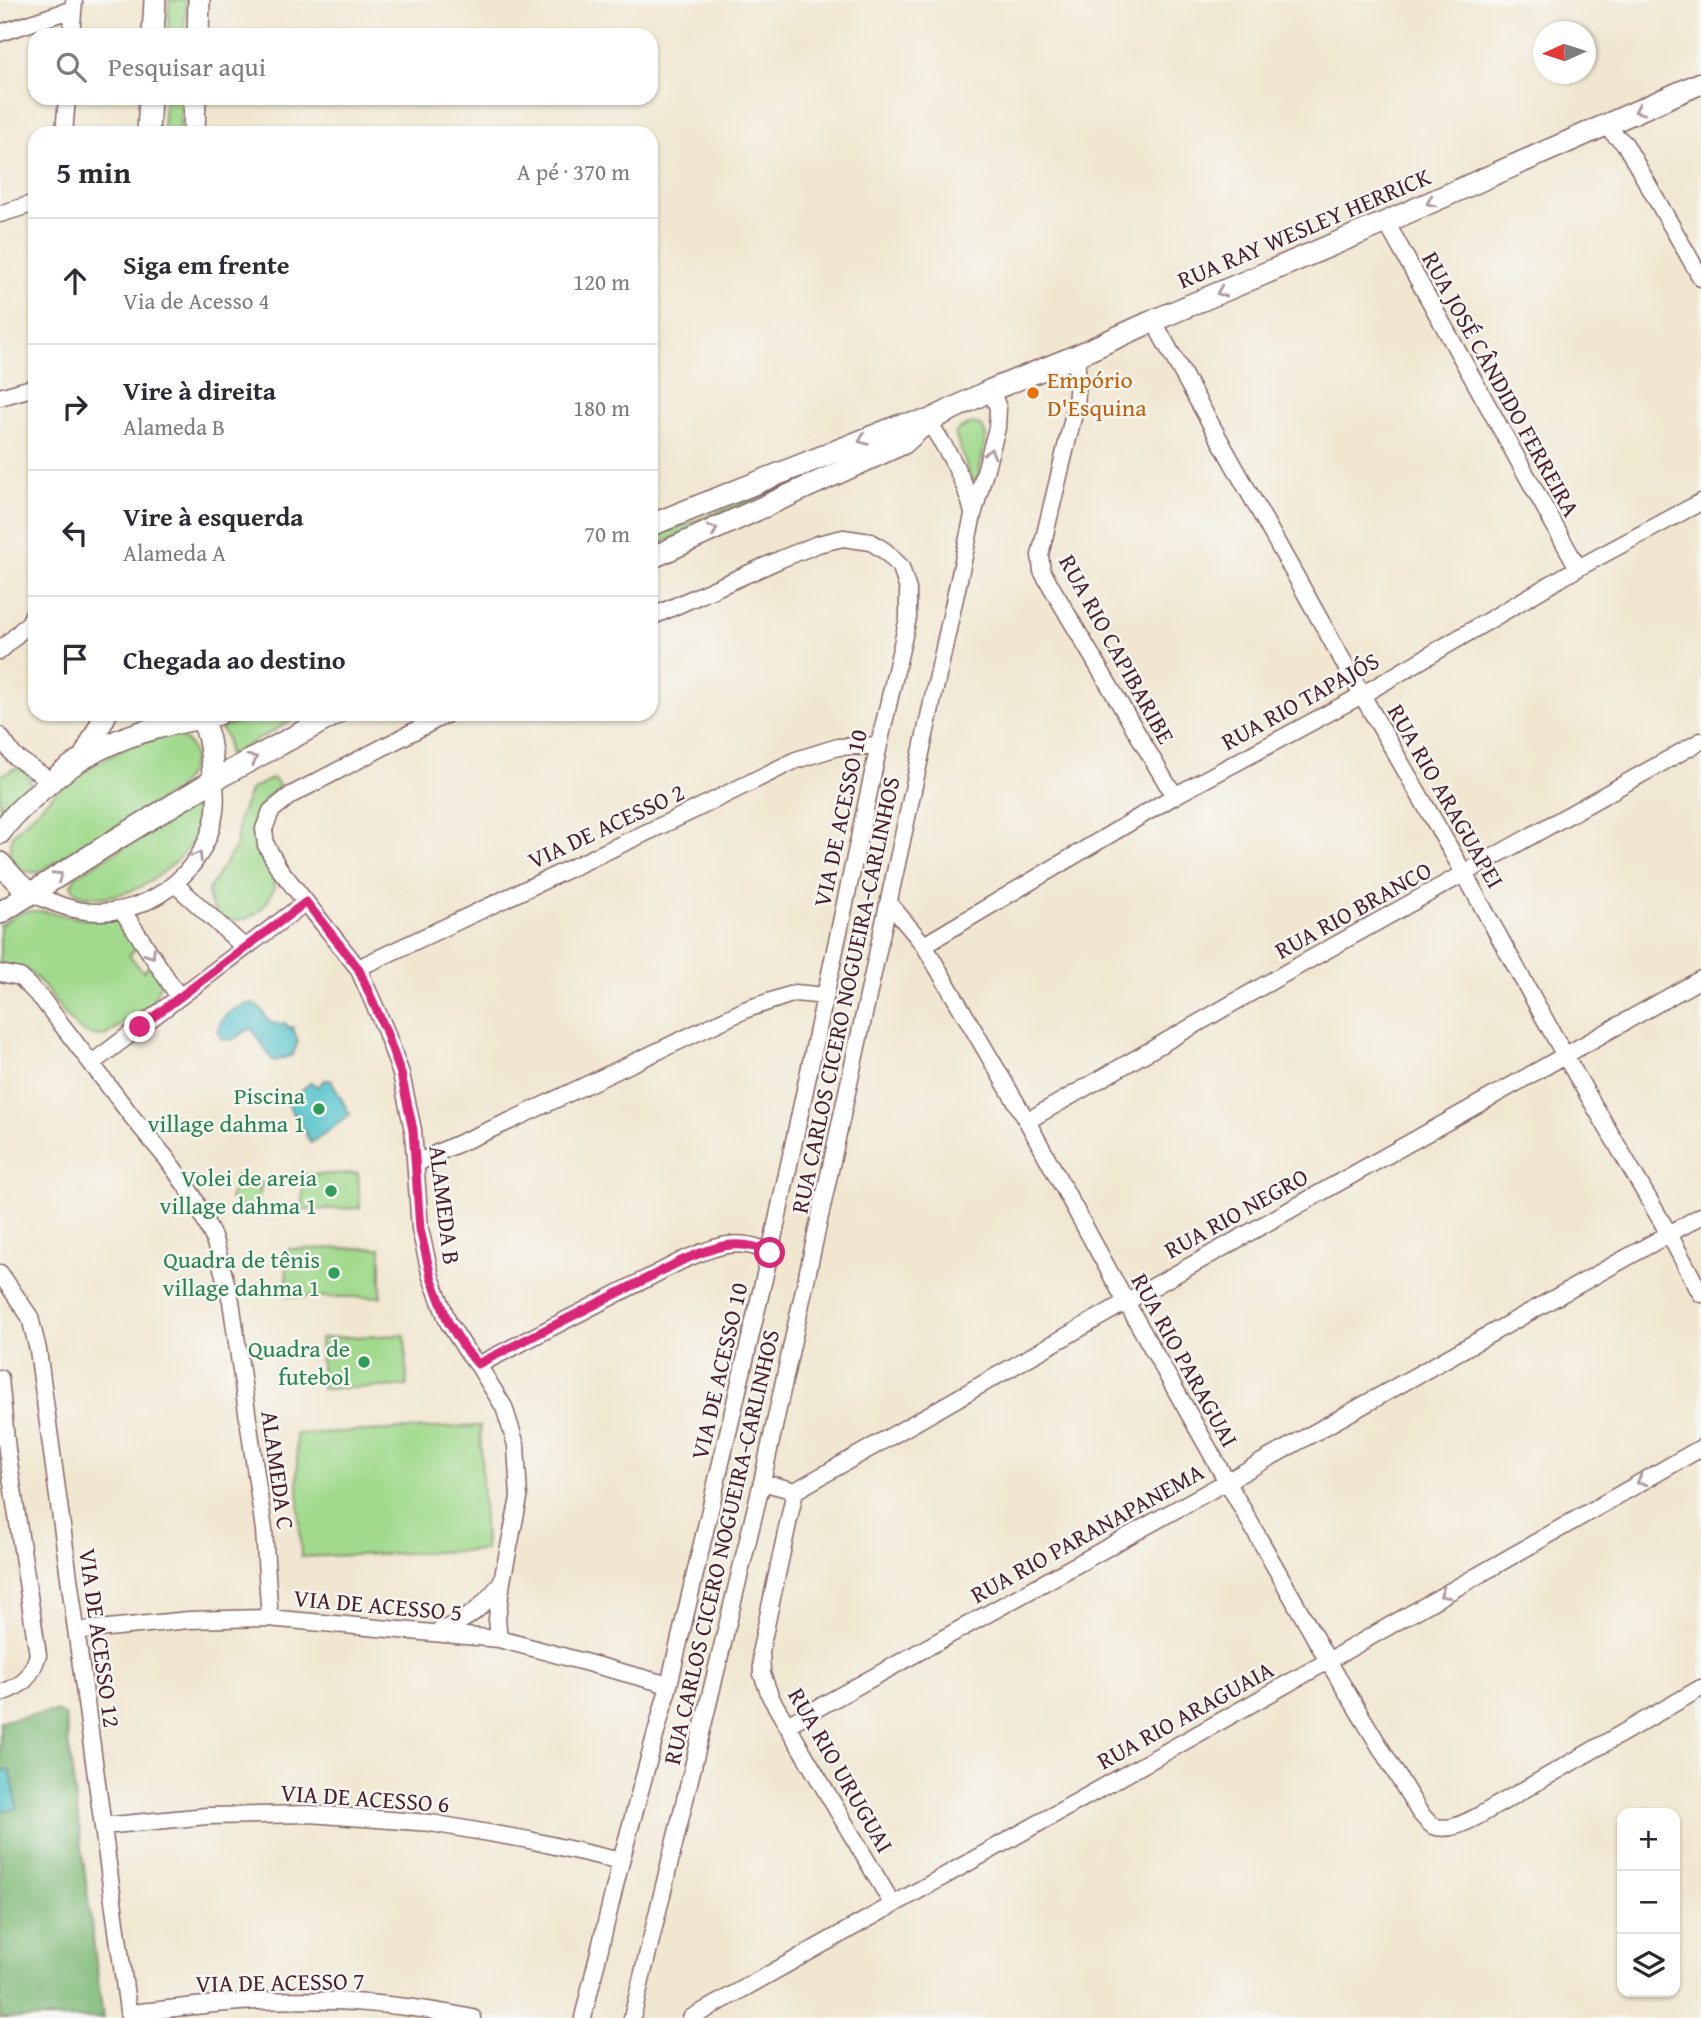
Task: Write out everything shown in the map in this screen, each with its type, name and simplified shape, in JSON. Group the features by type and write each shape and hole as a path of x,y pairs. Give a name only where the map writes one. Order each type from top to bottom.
{"street":[{"path":"153,28 155,0"},
{"path":"198,28 199,0"},
{"path":"0,33 74,5 72,28"},
{"name":"RUA RAY WESLEY HERRICK","path":"658,555 904,443 928,421 991,390 1386,222 1701,83"},
{"path":"65,126 66,105"},
{"path":"148,126 150,105"},
{"path":"194,126 195,105"},
{"path":"1604,125 1625,144 1701,278"},
{"path":"0,214 28,205"},
{"name":"RUA JOSÉ CÂNDIDO FERREIRA","path":"1386,222 1578,568"},
{"name":"RUA RIO ARAGUAPEI","path":"1155,320 1362,695 1701,1294"},
{"name":"RUA RIO CAPIBARIBE","path":"1076,356 1076,405 1040,555 1042,571 1176,795"},
{"path":"0,397 28,389"},
{"name":"RUA CARLOS CICERO NOGUEIRA-CARLINHOS","path":"632,2018 762,1482 973,515 997,428 998,408 991,390"},
{"path":"928,421 961,478 973,515"},
{"name":"RUA RAY WESLEY HERRICK","path":"658,522 901,425 928,421"},
{"name":"RUA RIO TAPAJÓS","path":"924,945 1176,795 1362,695 1578,568 1701,502"},
{"name":"VIA DE ACESSO 10","path":"583,2018 668,1685 770,1253 908,618 908,590 901,567 885,551 871,542 843,538 818,544 781,559 658,614"},
{"path":"0,651 28,622"},
{"path":"85,755 102,721"},
{"path":"0,832 23,806 85,755 123,738 185,721"},
{"path":"0,863 31,893 77,911 122,910 141,904 175,884 201,854 215,818 218,798 205,721"},
{"path":"0,912 214,780 323,721"},
{"name":"ALAMEDA B","path":"434,721 291,796 271,811 264,829 266,845 278,867 358,968 385,1029 401,1074 413,1130 420,1229 431,1277 448,1322 504,1407 516,1445 519,1498 502,1581 497,1619 499,1639"},
{"path":"0,736 7,760 51,781"},
{"name":"RUA RIO BRANCO","path":"1027,1121 1701,741"},
{"name":"VIA DE ACESSO 2","path":"358,968 796,760 838,747 879,745"},
{"path":"175,884 245,948"},
{"path":"92,1063 306,902"},
{"name":"RUA RIO PARAGUAI","path":"889,903 924,945 1027,1121 1328,1661 1420,1813 1432,1826 1448,1828 1480,1815 1701,1688"},
{"path":"122,910 179,997"},
{"name":"ALAMEDA C","path":"0,974 20,977 42,999 193,1196 214,1239 231,1301 264,1531 268,1618"},
{"name":"RUA RIO NEGRO","path":"795,1491 1564,1054 1701,979"},
{"path":"415,1164 747,1009 795,993 826,996"},
{"name":"RUA RIO PARANAPANEMA","path":"787,1725 1701,1216"},
{"path":"478,1364 681,1261 714,1247 746,1244 770,1253"},
{"name":"VIA DE ACESSO 12","path":"0,1273 30,1317 38,1350 129,2015"},
{"path":"0,1378 4,1450 38,1655 26,1680 15,1689 0,1693"},
{"name":"RUA RIO ARAGUAIA","path":"691,2018 1328,1661 1701,1448"},
{"path":"762,1482 795,1491"},
{"name":"RUA RIO URUGUAI","path":"795,1491 761,1649 762,1674 771,1698 893,1905"},
{"name":"ALAMEDA B","path":"432,1634 474,1614 502,1581"},
{"name":"VIA DE ACESSO 5","path":"77,1631 189,1620 268,1618 499,1639 668,1685"},
{"name":"VIA DE ACESSO 6","path":"103,1826 207,1815 323,1815 431,1822 621,1861"},
{"name":"VIA DE ACESSO 7","path":"129,2015 253,2001 341,2000 425,2008 473,2018"}],"green space":[{"path":"169,0 186,0 184,28 168,28"},
{"path":"165,105 182,105 180,126 163,126"},
{"path":"973,423 981,427 986,436 978,479 972,481 955,434 959,429"},
{"path":"802,479 658,545 658,535"},
{"path":"240,721 291,721 228,756 227,738 221,729"},
{"path":"170,733 188,743 193,758 188,775 175,791 39,872 28,872 16,865 9,851 13,834 61,787 81,772 134,743"},
{"path":"22,768 27,771 31,783 0,817 0,776 13,769"},
{"path":"273,778 280,786 267,798 258,813 254,838 258,852 272,873 273,890 257,912 247,918 226,919 217,913 211,904 208,890 236,847 239,818 251,789"},
{"path":"200,801 205,802 208,811 201,829 177,860 154,879 113,896 85,896 73,889 71,885 76,876"},
{"path":"29,911 83,919 116,920 124,925 139,946 129,955 143,972 153,963 161,983 152,1003 106,1035 81,1031 37,979 24,970 0,964 0,925 20,913"},
{"name":"Volei de areia village dahma 1","path":"358,1173 360,1208 303,1210 302,1175"},
{"path":"235,1176 262,1183 255,1214 230,1200"},
{"name":"Quadra de tênis village dahma 1","path":"381,1248 381,1297 287,1297 286,1249"},
{"name":"Quadra de futebol","path":"405,1335 407,1386 322,1389 320,1338"},
{"path":"480,1426 485,1550 301,1557 296,1434"},
{"path":"56,1711 65,1715 103,2018 0,2018 0,1721"}],"water":[{"path":"252,1003 262,1010 269,1022 285,1023 289,1028 292,1027 298,1041 293,1055 273,1061 251,1028 232,1040 223,1040 218,1033 221,1021 234,1009"},
{"name":"Piscina village dahma 1","path":"324,1080 331,1080 350,1115 311,1143 287,1103 311,1082 318,1087"},
{"path":"10,1770 18,1808 0,1811 0,1772"}],"place":[{"name":"Empório D'Esquina","path":"1033,393"},
{"name":"Piscina village dahma 1","path":"319,1109"},
{"name":"Volei de areia village dahma 1","path":"331,1191"},
{"name":"Quadra de tênis village dahma 1","path":"334,1273"},
{"name":"Quadra de futebol","path":"364,1362"}],"route":[{"path":"140,1027 306,902 358,968 385,1029 401,1074 413,1130 420,1229 431,1277 448,1322 478,1364 681,1261 714,1247 746,1244 770,1253"}]}
